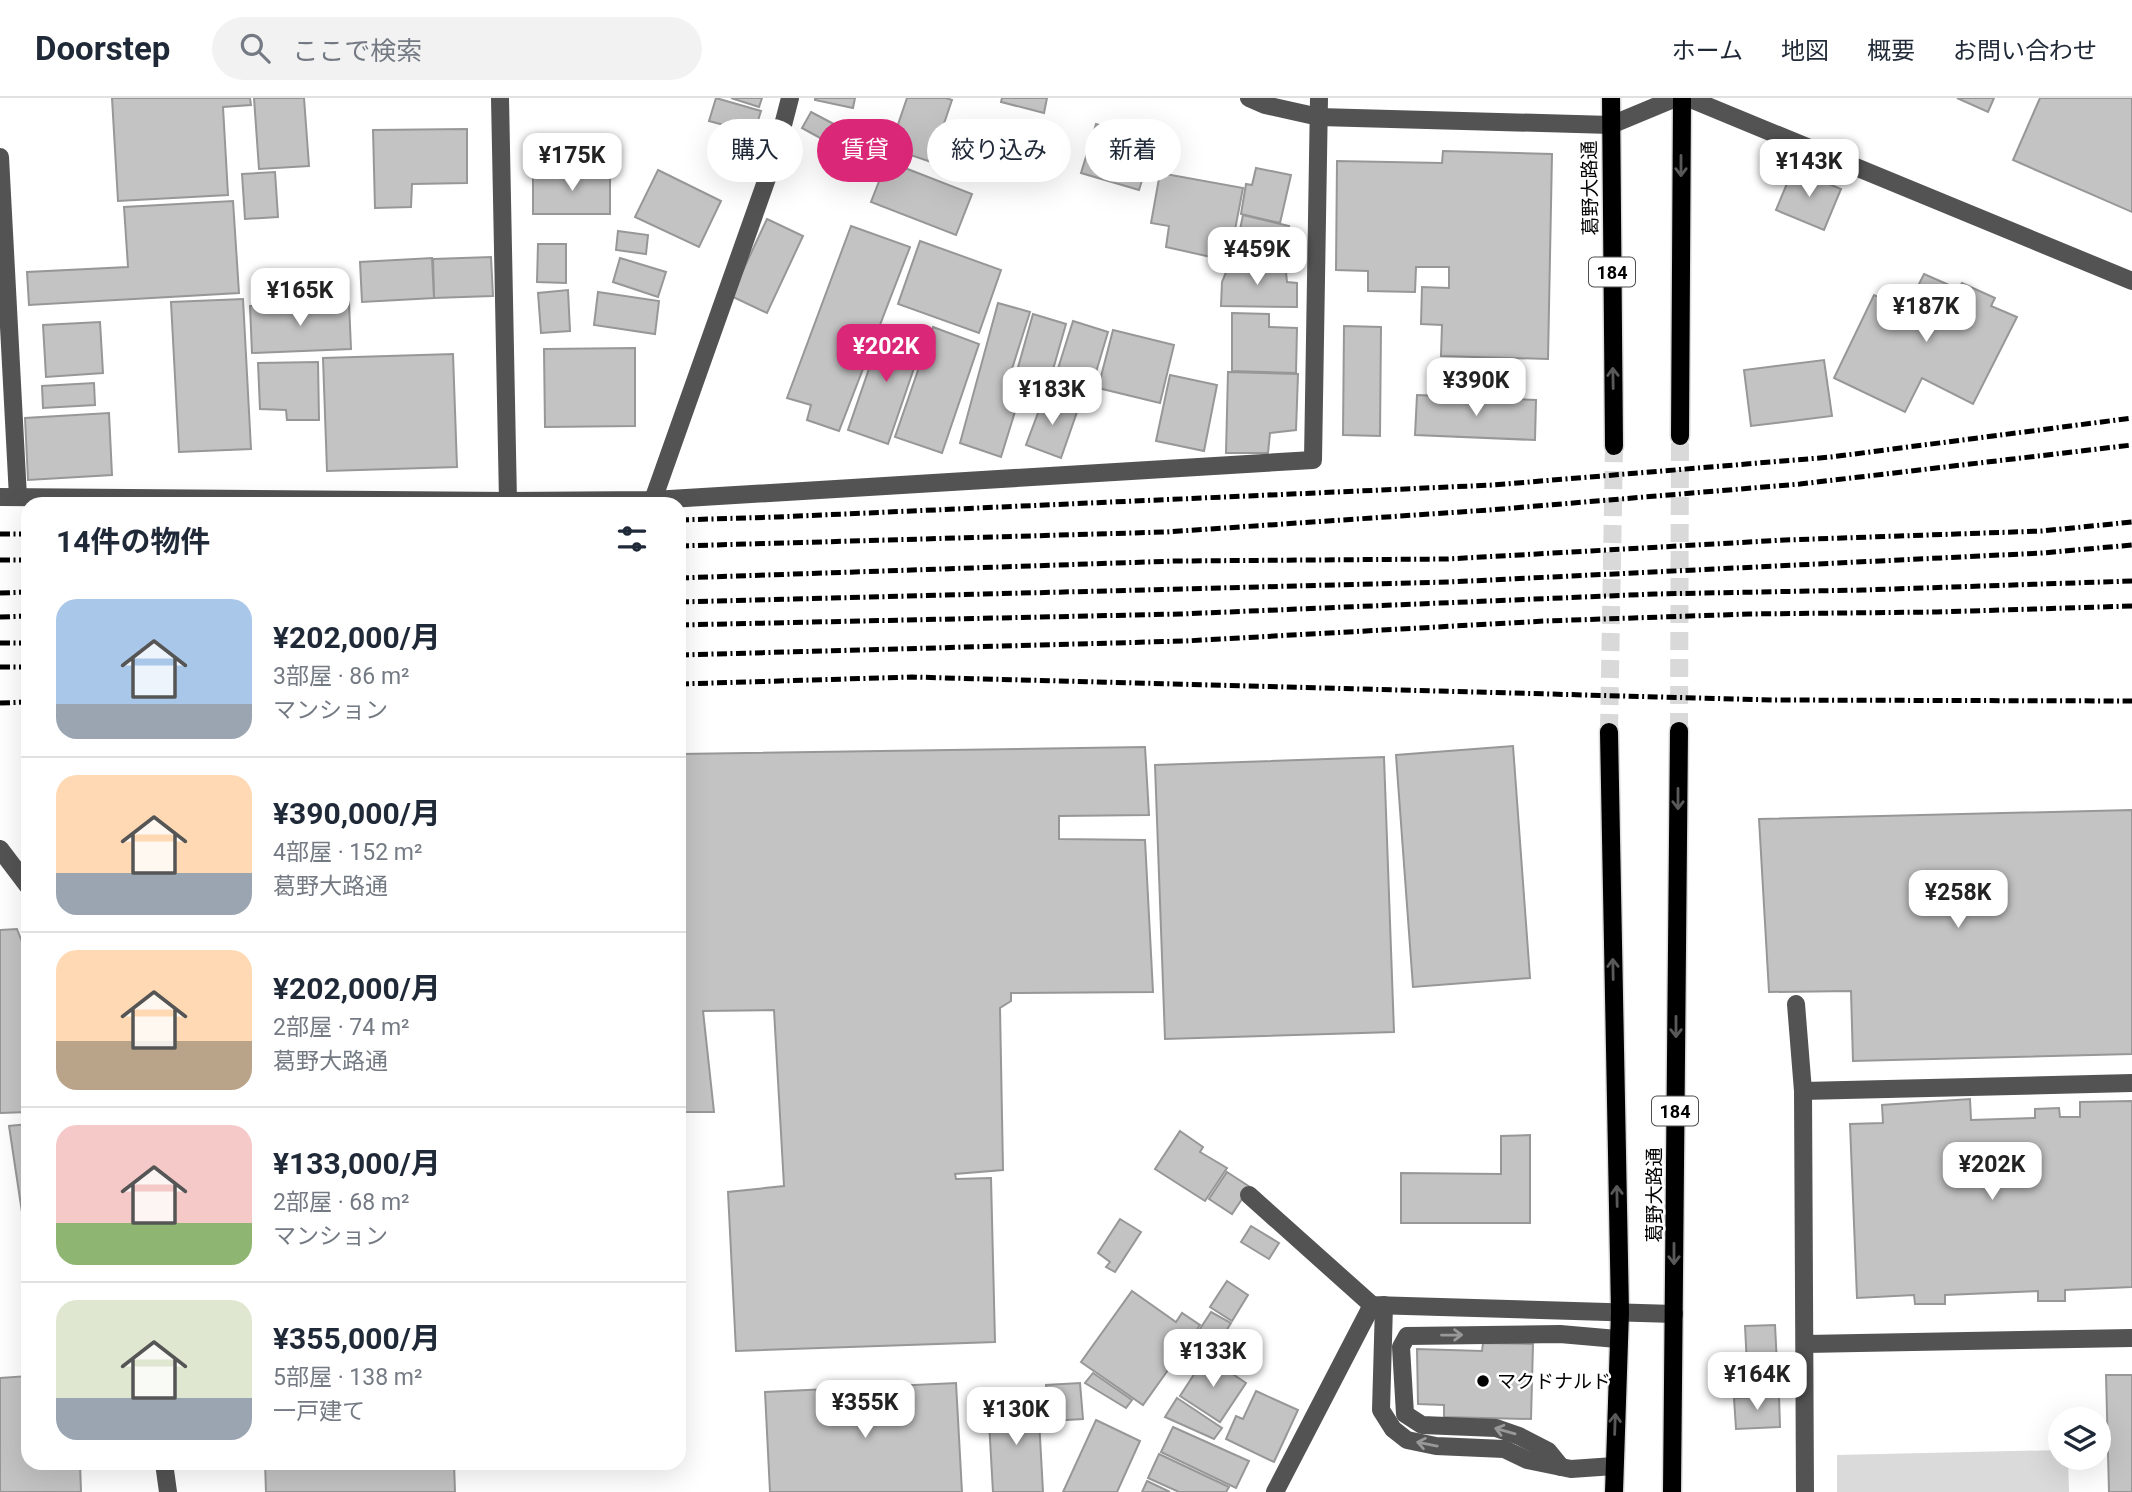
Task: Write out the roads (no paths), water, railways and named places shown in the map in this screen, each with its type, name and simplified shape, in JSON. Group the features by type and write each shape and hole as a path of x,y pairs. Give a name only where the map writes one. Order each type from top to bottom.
{"main road":[{"name":"葛野大路通","path":"1611,98 1614,446"},
{"path":"1680,436 1682,98"},
{"name":"葛野大路通","path":"1672,1492 1679,731"},
{"name":"葛野大路通","path":"1609,732 1620,1312 1614,1492"}],"street":[{"path":"500,98 508,497"},
{"path":"654,497 775,156 790,98"},
{"path":"1249,98 1265,105 1319,117 1611,125 1676,98"},
{"path":"684,497 1313,460 1319,98"},
{"path":"1688,98 2132,281"},
{"path":"0,157 9,497"},
{"path":"0,849 21,877"},
{"path":"1796,1004 1803,1091 1805,1492"},
{"path":"1803,1091 2132,1083"},
{"path":"1249,1195 1378,1305 1674,1314"},
{"path":"1378,1305 1381,1410 1393,1429 1407,1440 1436,1446 1504,1449 1527,1460 1570,1469 1614,1466"},
{"path":"1275,1492 1378,1305"},
{"path":"1561,1467 1548,1451 1496,1428 1422,1425 1405,1414 1401,1347 1407,1336 1560,1334 1617,1339"},
{"path":"1805,1344 2132,1338"},
{"path":"165,1470 168,1492"}],"tunnel":[{"path":"1679,731 1680,436"},
{"path":"1609,732 1614,446"}],"railway":[{"path":"686,520 1493,485 1831,457 2132,418"},
{"path":"686,546 1166,532 1489,510 1800,484 2132,445"},
{"path":"686,578 1175,561 1447,559 1785,540 2042,531 2132,522"},
{"path":"0,534 21,534"},
{"path":"686,602 1449,582 2042,553 2132,545"},
{"path":"0,560 21,560"},
{"path":"686,625 1180,614 1655,594 2132,581"},
{"path":"0,593 21,592"},
{"path":"686,655 1185,641 1545,621 1749,614 2132,606"},
{"path":"0,617 21,616"},
{"path":"0,643 21,643"},
{"path":"0,667 21,667"},
{"path":"686,684 912,677 1773,700 2132,701"},
{"path":"0,703 21,702"}],"place":[{"name":"マクドナルド","path":"1483,1381"}]}
